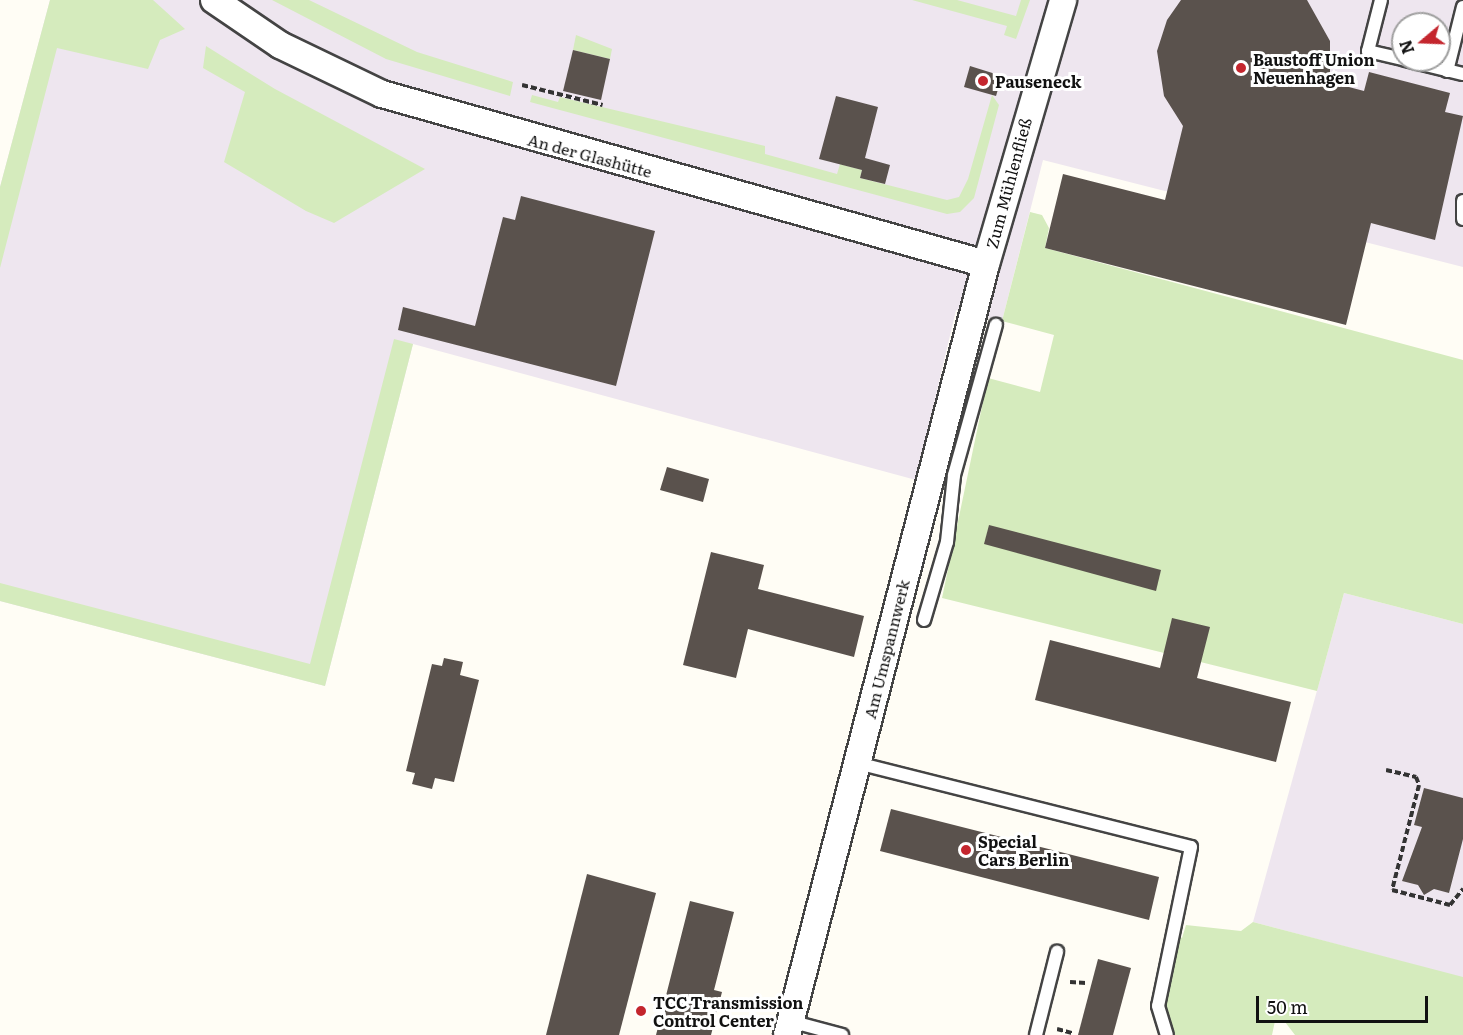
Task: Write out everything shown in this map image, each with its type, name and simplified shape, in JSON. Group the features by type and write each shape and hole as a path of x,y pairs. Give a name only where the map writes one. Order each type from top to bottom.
{"street":[{"name":"An der Glashütte","path":"214,0 280,45 382,94 986,264"},
{"name":"Zum Mühlenfließ","path":"986,264 1063,0"},
{"name":"Am Umspannwerk","path":"789,1028 986,264"}],"lane":[{"path":"1381,0 1368,51 1391,57"},
{"path":"1451,54 1463,7"},
{"path":"1463,201 1463,219"},
{"path":"924,620 947,542 954,475 996,325"},
{"path":"857,763 1191,848 1158,1006 1167,1035"},
{"path":"1036,1035 1058,952"},
{"path":"789,1028 842,1035"}],"path":[{"path":"522,85 603,105"},
{"path":"1386,770 1416,777 1419,785 1392,890 1450,905 1460,900 1463,889"},
{"path":"1071,979 1086,983"},
{"path":"1057,1029 1072,1033"}],"shaded area":[{"path":"50,0 1463,0 1463,267 1043,160 1002,321 956,310 916,480 413,344 325,686 0,601 0,187"},
{"path":"1344,593 1463,624 1463,978 1253,922"}],"green space":[{"path":"50,0 153,0 185,29 160,40 148,69 57,48 0,268 0,187"},
{"path":"272,0 309,0 417,52 513,82 510,96 386,59"},
{"path":"912,0 957,0 1016,16 1021,0 1030,0 1016,39 1004,35 1007,26"},
{"path":"576,35 612,49 610,59 573,50"},
{"path":"206,46 275,89 425,169 334,223 306,211 224,162 245,92 203,68"},
{"path":"532,95 558,102 560,97 765,146 765,154 837,174 840,164 862,170 860,178 947,200 959,197 968,179 992,95 999,105 974,198 960,212 947,214 530,102"},
{"path":"1030,212 1042,215 1049,228 1045,248 1463,360 1463,624 1344,593 1317,691 942,598 988,378 1040,392 1054,335 1002,321"},
{"path":"394,339 413,344 325,686 0,601 0,583 310,664"},
{"path":"1253,922 1463,977 1463,1035 1295,1035 1285,1022 1275,1021 1272,1035 1174,1035 1165,1006 1178,936 1182,938 1186,925 1241,931"}],"building":[{"path":"1181,0 1307,0 1330,41 1330,82 1364,91 1369,72 1450,93 1445,112 1463,116 1435,240 1371,223 1346,325 1045,248 1063,174 1165,200 1183,126 1164,96 1157,51 1167,20"},
{"path":"573,50 610,59 601,100 563,91"},
{"name":"Pauseneck","path":"970,66 1002,76 996,96 964,87"},
{"path":"836,96 878,107 865,158 890,165 885,184 860,178 862,170 819,159"},
{"path":"521,196 655,231 616,386 398,330 403,307 475,326 503,217 515,220"},
{"path":"667,467 709,479 703,502 660,490"},
{"path":"989,525 1161,570 1156,591 984,544"},
{"path":"711,552 764,565 758,589 864,616 854,657 748,629 736,678 683,665"},
{"path":"1172,618 1210,627 1197,678 1291,702 1276,762 1035,700 1050,640 1160,668"},
{"path":"444,658 463,662 460,675 479,680 454,782 435,778 432,789 412,784 415,773 406,771 432,664 442,666"},
{"path":"1424,788 1463,798 1463,839 1449,893 1434,889 1424,895 1418,885 1402,881 1422,827 1414,825"},
{"path":"891,809 1159,877 1149,920 880,851"},
{"path":"587,874 656,893 619,1035 546,1035"},
{"path":"690,901 734,912 714,990 722,992 711,1035 656,1035"},
{"path":"1098,959 1131,968 1113,1035 1078,1035"}],"place":[{"name":"Baustoff Union Neuenhagen","path":"1241,68"},
{"name":"Pauseneck","path":"983,81"},
{"name":"Special Cars Berlin","path":"966,850"},
{"name":"TCC Transmission Control Center","path":"641,1011"}]}
